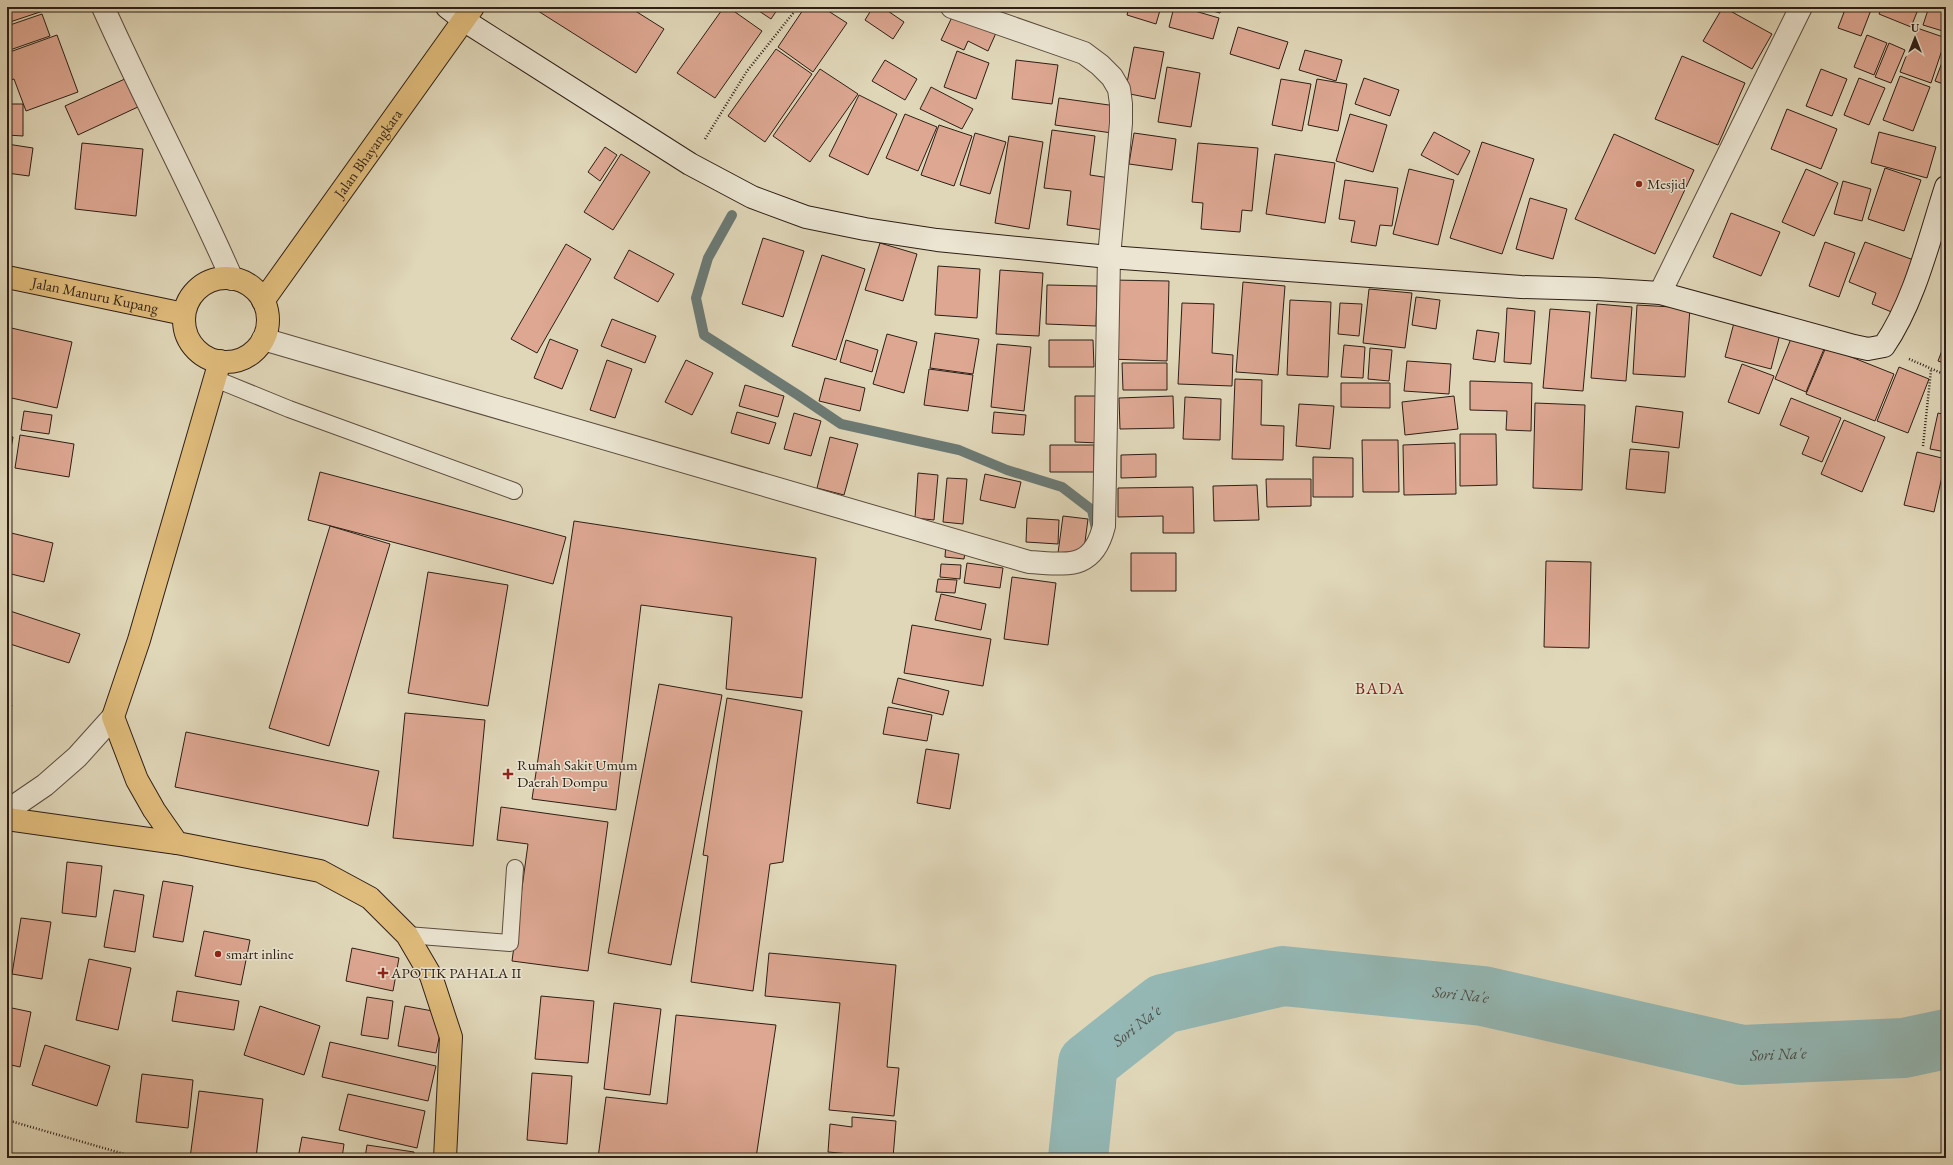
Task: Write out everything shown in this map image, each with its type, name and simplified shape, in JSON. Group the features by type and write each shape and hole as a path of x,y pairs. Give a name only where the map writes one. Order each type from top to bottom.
{"main road":[{"name":"Jalan Bhayangkara","path":"263,301 469,14"},
{"name":"Jalan Manuru Kupang","path":"7,277 184,314"},
{"path":"177,843 154,810 137,780 113,717 139,640 216,369 245,357 256,350 263,339 267,326 267,313 263,301 256,290 232,279 213,280 195,290 188,301 184,314 184,326 188,339 196,350 207,357 216,369"},
{"path":"7,819 177,843 320,871 370,898 407,935 431,976 451,1037 445,1158"}],"street":[{"path":"103,7 127,61 216,241 232,279"},
{"path":"447,7 469,14 690,164 752,197 806,217 865,229 937,240 1109,257 1520,287 1596,289 1660,294 1800,330 1854,346 1868,348 1884,346 1895,330 1912,288 1946,187"},
{"path":"263,339 1029,562 1062,565 1084,559 1094,552 1100,542 1104,526 1109,257 1121,123 1119,89 1112,77 1100,64 1084,53 952,7"},
{"path":"1660,294 1801,7"},
{"path":"7,811 45,785 76,757 113,717"}],"lane":[{"path":"216,369 288,409 514,491"},
{"path":"407,935 510,943 515,868"}],"path":[{"path":"690,164 747,71 798,7"},
{"path":"1884,346 1931,370 1946,375"},
{"path":"1923,446 1931,370"},
{"path":"7,1120 138,1158"}],"building":[{"path":"7,7 55,7 7,23"},
{"path":"540,7 629,7 664,29 636,73 538,11"},
{"path":"724,7 728,7 762,31 715,98 677,73"},
{"path":"753,7 779,7 771,19"},
{"path":"805,7 822,7 847,23 813,72 778,47"},
{"path":"873,7 882,7 904,22 893,39 865,20"},
{"path":"1129,7 1161,7 1156,24 1127,15"},
{"path":"1174,7 1181,7 1219,18 1213,39 1169,27"},
{"path":"1199,7 1222,7 1220,13"},
{"path":"1723,7 1772,34 1752,69 1703,41"},
{"path":"1846,7 1862,7 1871,10 1861,36 1838,28"},
{"path":"1882,7 1919,7 1911,27 1879,14"},
{"path":"1929,7 1946,7 1946,32 1923,25"},
{"path":"954,13 996,33 988,51 968,41 964,50 941,40"},
{"path":"42,14 50,36 7,51 7,26"},
{"path":"1238,27 1288,42 1279,69 1230,54"},
{"path":"1917,28 1946,38 1931,83 1900,72"},
{"path":"57,35 78,92 26,111 14,79 7,81 7,53"},
{"path":"1867,35 1887,43 1874,75 1854,67"},
{"path":"1889,43 1905,50 1891,83 1875,77"},
{"path":"1134,47 1164,52 1155,99 1125,93"},
{"path":"776,49 812,74 765,142 728,116"},
{"path":"1305,50 1342,60 1336,81 1299,70"},
{"path":"957,51 989,63 976,99 944,87"},
{"path":"1946,52 1946,85 1935,81"},
{"path":"1682,56 1745,83 1718,145 1655,119"},
{"path":"885,60 917,79 905,100 872,81"},
{"path":"1016,60 1058,65 1052,104 1012,99"},
{"path":"1167,67 1200,73 1191,127 1158,122"},
{"path":"820,69 858,94 810,162 773,136"},
{"path":"1821,69 1847,79 1832,116 1806,106"},
{"path":"1900,76 1930,87 1913,131 1883,120"},
{"path":"127,78 140,106 78,135 65,106"},
{"path":"1364,78 1399,90 1390,116 1355,104"},
{"path":"1859,78 1885,88 1869,125 1844,115"},
{"path":"1281,79 1311,84 1302,131 1272,125"},
{"path":"1317,79 1347,84 1338,131 1308,125"},
{"path":"931,87 973,109 962,129 920,109"},
{"path":"859,95 897,114 868,175 829,156"},
{"path":"1059,98 1116,106 1112,133 1055,125"},
{"path":"7,104 23,104 23,136 7,135"},
{"path":"1787,109 1837,129 1821,169 1771,149"},
{"path":"905,114 937,127 918,171 886,158"},
{"path":"1350,114 1387,125 1373,172 1336,161"},
{"path":"939,125 972,136 954,186 921,175"},
{"path":"1052,130 1095,136 1090,175 1110,178 1104,230 1067,225 1071,191 1044,188"},
{"path":"1434,132 1470,151 1458,175 1421,155"},
{"path":"1879,132 1936,147 1927,178 1871,163"},
{"path":"975,133 1006,142 990,194 960,185"},
{"path":"1134,133 1176,139 1172,170 1129,164"},
{"path":"1614,134 1694,170 1655,254 1575,219"},
{"path":"1009,136 1043,142 1029,229 995,223"},
{"path":"1482,142 1534,159 1502,254 1450,238"},
{"path":"82,143 143,149 136,216 75,209"},
{"path":"1198,143 1258,148 1252,211 1242,210 1240,232 1201,229 1203,203 1192,202"},
{"path":"7,144 33,148 29,176 7,173"},
{"path":"605,147 617,155 600,181 588,172"},
{"path":"621,154 650,172 613,230 584,212"},
{"path":"1275,154 1335,163 1325,223 1266,214"},
{"path":"1885,168 1921,180 1904,231 1868,219"},
{"path":"1409,169 1454,180 1438,245 1393,234"},
{"path":"1806,169 1838,183 1814,236 1782,222"},
{"path":"1345,180 1398,188 1392,226 1380,225 1376,246 1351,242 1355,221 1339,219"},
{"path":"1843,181 1871,189 1862,221 1834,214"},
{"path":"1530,198 1567,209 1553,259 1516,249"},
{"path":"1731,213 1780,232 1761,276 1713,257"},
{"path":"763,238 804,251 783,317 742,304"},
{"path":"1825,242 1855,253 1839,297 1809,286"},
{"path":"1865,242 1919,262 1899,315 1872,304 1876,293 1849,282"},
{"path":"880,243 917,254 903,301 865,290"},
{"path":"566,244 591,259 537,353 511,339"},
{"path":"629,250 674,274 658,302 614,278"},
{"path":"822,255 865,269 836,360 792,346"},
{"path":"938,266 980,269 977,318 935,315"},
{"path":"1000,270 1043,273 1039,336 996,334"},
{"path":"1112,280 1169,281 1167,361 1109,359"},
{"path":"1243,282 1285,286 1278,375 1236,372"},
{"path":"1047,285 1097,286 1096,326 1046,324"},
{"path":"1369,289 1412,293 1405,348 1363,343"},
{"path":"1416,297 1440,300 1436,329 1412,325"},
{"path":"1290,300 1331,302 1328,377 1287,375"},
{"path":"1182,303 1214,304 1212,353 1233,355 1232,386 1178,384"},
{"path":"1340,303 1362,304 1359,336 1338,334"},
{"path":"1597,304 1632,307 1626,381 1591,378"},
{"path":"1637,305 1690,308 1685,377 1633,374"},
{"path":"1507,308 1535,311 1531,364 1504,362"},
{"path":"1550,309 1590,312 1583,391 1543,388"},
{"path":"612,319 656,336 645,363 601,346"},
{"path":"1735,319 1781,330 1771,369 1725,357"},
{"path":"7,327 72,342 57,408 7,397"},
{"path":"1477,330 1499,333 1495,362 1473,359"},
{"path":"935,333 979,339 973,374 930,368"},
{"path":"887,334 917,342 904,393 873,384"},
{"path":"1792,336 1824,349 1806,392 1775,379"},
{"path":"550,339 578,350 562,389 534,378"},
{"path":"846,340 878,350 872,372 840,362"},
{"path":"1049,340 1093,340 1094,367 1049,367"},
{"path":"1946,340 1946,364 1938,361"},
{"path":"997,344 1031,347 1024,411 991,407"},
{"path":"1344,345 1365,347 1363,378 1341,377"},
{"path":"1826,347 1894,374 1875,421 1806,394"},
{"path":"1370,348 1392,350 1389,381 1368,379"},
{"path":"607,360 632,369 615,418 590,410"},
{"path":"686,360 713,373 692,415 665,402"},
{"path":"1407,361 1451,364 1449,394 1404,391"},
{"path":"1122,363 1167,363 1167,390 1123,390"},
{"path":"1742,364 1774,376 1759,414 1728,402"},
{"path":"1899,367 1929,379 1908,433 1877,421"},
{"path":"929,369 973,375 968,411 924,405"},
{"path":"825,378 865,388 860,411 819,401"},
{"path":"1235,379 1262,380 1261,425 1284,426 1283,460 1232,459"},
{"path":"1470,381 1532,383 1531,431 1506,430 1507,411 1470,410"},
{"path":"1341,383 1390,383 1390,408 1341,407"},
{"path":"745,385 784,396 778,417 739,406"},
{"path":"1075,396 1099,396 1099,443 1075,442"},
{"path":"1173,396 1174,428 1120,429 1119,398"},
{"path":"1454,396 1458,429 1405,435 1402,402"},
{"path":"1185,397 1221,399 1220,440 1183,439"},
{"path":"1791,398 1841,418 1822,462 1802,454 1809,437 1780,425"},
{"path":"1535,403 1585,405 1582,490 1533,488"},
{"path":"1299,404 1334,406 1330,449 1296,446"},
{"path":"1636,406 1683,412 1679,448 1632,442"},
{"path":"24,411 52,415 49,434 21,430"},
{"path":"737,412 776,423 769,444 731,433"},
{"path":"994,412 1026,415 1024,435 992,433"},
{"path":"794,413 821,421 811,456 784,449"},
{"path":"1938,413 1946,415 1946,452 1930,449"},
{"path":"1844,420 1885,437 1862,492 1821,474"},
{"path":"1460,434 1496,434 1497,485 1460,486"},
{"path":"20,435 74,444 69,477 15,468"},
{"path":"7,436 13,437 7,471"},
{"path":"830,437 858,444 844,495 817,488"},
{"path":"1362,440 1398,440 1399,492 1363,492"},
{"path":"1455,443 1456,494 1404,495 1403,445"},
{"path":"1050,445 1094,445 1094,472 1050,472"},
{"path":"1630,449 1669,452 1665,493 1626,489"},
{"path":"1917,452 1946,459 1934,512 1904,505"},
{"path":"1156,454 1156,477 1121,478 1121,455"},
{"path":"1313,457 1353,458 1353,497 1313,497"},
{"path":"320,472 566,537 553,584 308,520"},
{"path":"918,473 938,475 934,520 915,518"},
{"path":"985,474 1021,482 1015,508 980,500"},
{"path":"947,478 967,479 963,524 943,522"},
{"path":"1266,479 1311,479 1311,506 1267,507"},
{"path":"1257,485 1259,520 1214,521 1213,486"},
{"path":"1193,487 1194,533 1163,533 1163,516 1118,517 1118,488"},
{"path":"1063,516 1088,519 1083,557 1058,553"},
{"path":"1027,518 1059,520 1058,544 1026,542"},
{"path":"574,521 816,558 802,698 726,689 732,617 641,605 616,810 532,799"},
{"path":"330,526 390,544 329,746 269,728"},
{"path":"7,532 53,543 44,582 7,573"},
{"path":"946,543 966,546 964,559 945,557"},
{"path":"1131,553 1176,553 1176,591 1131,591"},
{"path":"1546,561 1591,562 1589,648 1544,647"},
{"path":"967,563 1003,568 1000,588 964,583"},
{"path":"941,564 961,565 960,579 940,577"},
{"path":"428,572 508,585 488,706 408,693"},
{"path":"1012,577 1056,583 1048,645 1004,639"},
{"path":"938,579 957,580 955,593 936,592"},
{"path":"941,594 986,604 981,630 935,620"},
{"path":"7,610 80,634 69,663 7,643"},
{"path":"912,625 991,639 983,686 904,673"},
{"path":"898,678 949,691 943,715 892,703"},
{"path":"659,684 722,695 671,965 608,953"},
{"path":"727,698 802,711 783,862 770,864 753,991 691,982 708,856 703,855"},
{"path":"7,704 12,705 7,722"},
{"path":"888,707 932,715 927,741 883,734"},
{"path":"405,713 485,720 473,846 393,838"},
{"path":"186,732 379,771 368,826 175,787"},
{"path":"926,749 959,754 950,809 917,803"},
{"path":"501,807 608,822 588,971 512,961 528,844 497,840"},
{"path":"67,862 102,866 96,917 62,913"},
{"path":"163,881 193,886 183,942 153,937"},
{"path":"114,890 144,895 135,952 104,947"},
{"path":"21,918 51,922 42,979 12,974"},
{"path":"204,931 250,940 241,985 195,976"},
{"path":"352,948 399,958 393,991 346,981"},
{"path":"769,953 896,965 887,1067 899,1068 894,1116 829,1110 840,1003 765,996"},
{"path":"89,959 131,968 118,1030 76,1020"},
{"path":"177,991 239,1001 234,1030 172,1021"},
{"path":"541,996 594,1001 588,1063 535,1059"},
{"path":"367,997 393,1001 388,1039 361,1035"},
{"path":"614,1003 661,1009 650,1095 604,1089"},
{"path":"260,1006 320,1026 304,1075 244,1055"},
{"path":"405,1006 444,1013 436,1053 398,1046"},
{"path":"7,1007 31,1012 20,1067 7,1064"},
{"path":"676,1015 776,1025 756,1158 598,1158 606,1097 667,1104"},
{"path":"330,1042 436,1066 428,1101 322,1077"},
{"path":"45,1045 110,1066 97,1106 32,1085"},
{"path":"532,1073 572,1076 567,1144 527,1140"},
{"path":"142,1074 193,1080 188,1128 136,1122"},
{"path":"199,1091 263,1099 256,1158 190,1158"},
{"path":"348,1094 425,1111 417,1148 339,1130"},
{"path":"852,1117 896,1121 893,1158 850,1158 850,1154 828,1152 830,1124 852,1127"},
{"path":"302,1137 344,1144 342,1158 298,1158"},
{"path":"367,1145 414,1152 413,1158 365,1158"}],"waterway":[{"path":"732,215 708,258 696,298 704,335 841,424 959,450 1007,470 1062,487 1092,510 1096,529"},
{"name":"Sori Na'e","path":"1078,1158 1088,1063 1163,1004 1283,976 1483,996 1742,1055 1904,1048 1946,1039"}],"place":[{"name":"Mesjid","path":"1639,184"},
{"name":"Rumah Sakit Umum Daerah Dompu","path":"508,774"},
{"name":"smart inline","path":"218,954"},
{"name":"APOTIK PAHALA II","path":"383,973"}],"district":[{"name":"BADA","path":"1380,688"}]}
